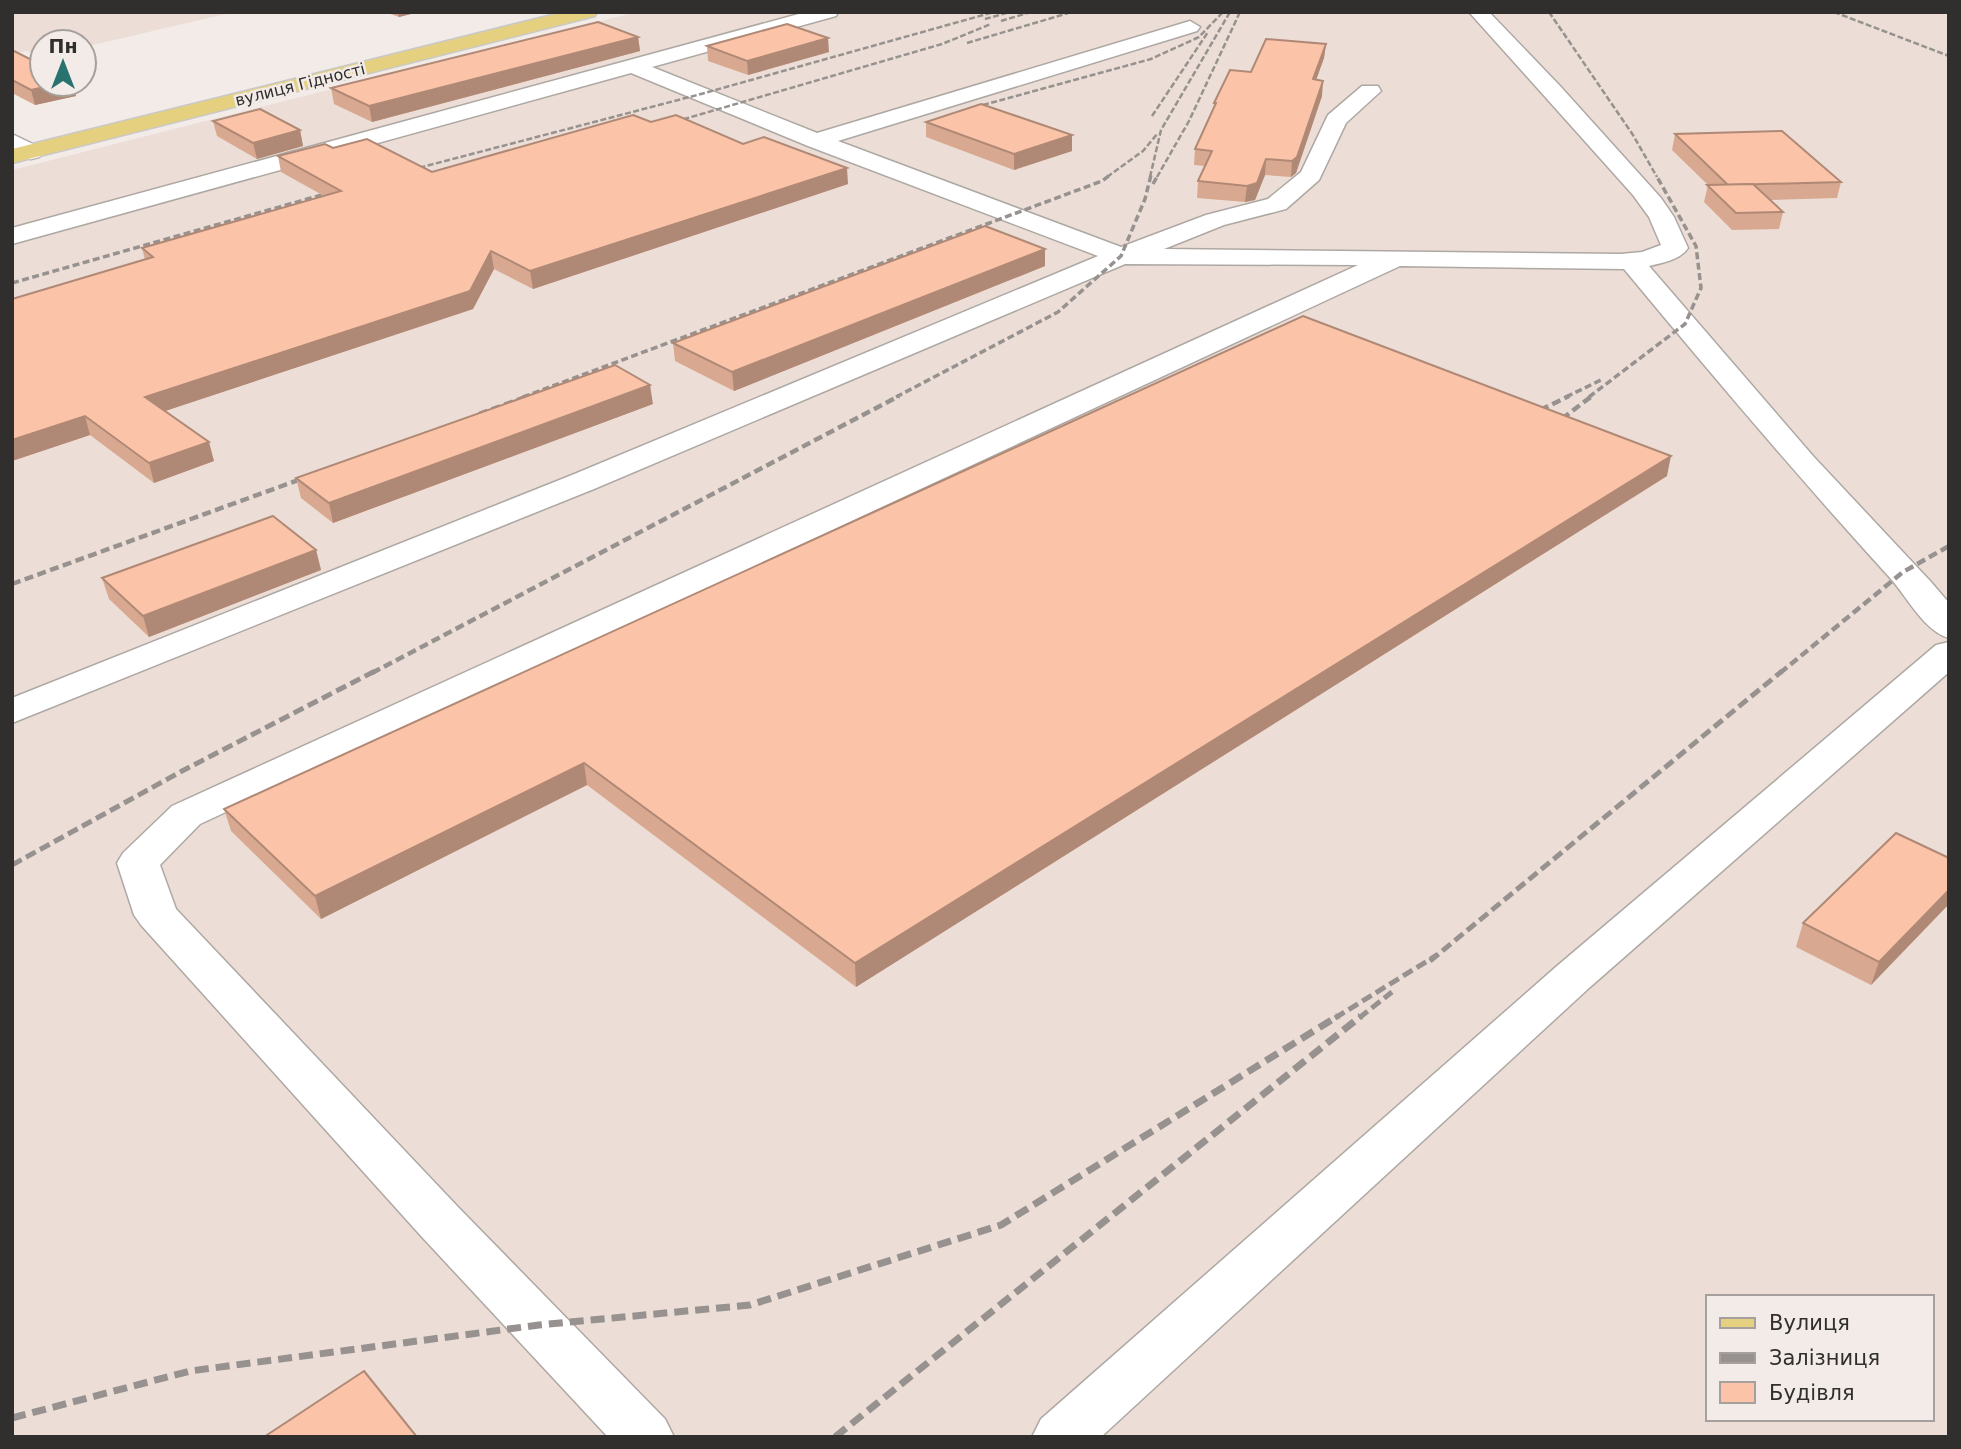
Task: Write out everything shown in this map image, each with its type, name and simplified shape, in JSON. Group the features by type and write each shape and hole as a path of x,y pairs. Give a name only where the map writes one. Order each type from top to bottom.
{"main road":[{"name":"вулиця Гідності","path":"18,150 588,12"}],"lane":[{"path":"12,236 829,12"},
{"path":"632,66 816,141 1121,256 1632,262 1653,259 1675,248 1668,224 1637,184 1522,56 1478,12"},
{"path":"816,141 1190,27"},
{"path":"12,712 596,476 1121,256 1215,220 1277,204 1311,175 1336,120 1370,91"},
{"path":"645,1437 440,1222 156,915 138,863 186,816 1395,258"},
{"path":"1632,262 1802,463 1919,589 1949,627"},
{"path":"1061,1437 1573,977 1949,653"}],"shaded area":[{"path":"12,12 234,12 98,44 98,28 28,28 28,52 12,54"},
{"path":"637,12 1949,12 1949,1437 12,1437 12,170"}],"building":[{"path":"598,22 638,37 369,106 331,88"},
{"path":"787,24 828,38 747,61 707,46"},
{"path":"1266,39 1326,44 1313,79 1323,81 1297,157 1292,161 1266,159 1257,183 1247,186 1198,181 1212,151 1195,149 1214,103 1230,70 1251,72"},
{"path":"12,50 28,58 28,88 12,80"},
{"path":"981,104 1072,135 1014,154 926,122"},
{"path":"260,109 300,130 253,143 213,121"},
{"path":"633,115 651,122 676,115 743,144 764,137 847,168 530,271 491,251 470,291 145,397 209,442 149,463 85,416 12,440 12,299 153,257 142,248 341,191 278,156 325,144 333,148 367,139 432,172"},
{"path":"1782,131 1841,182 1728,185 1675,134"},
{"path":"1753,184 1783,212 1736,213 1707,185"},
{"path":"985,226 1045,249 732,372 673,343"},
{"path":"1303,316 1671,456 855,963 584,763 315,896 224,809"},
{"path":"615,365 650,385 329,503 296,478"},
{"path":"273,516 316,550 143,616 102,578"},
{"path":"1896,833 1949,858 1949,890 1879,962 1803,923"},
{"path":"364,1371 417,1437 264,1437"}],"railway":[{"path":"403,172 701,94 994,12"},
{"path":"985,19 1010,12"},
{"path":"1001,21 1031,12"},
{"path":"967,43 1072,12"},
{"path":"983,105 1151,59 1199,37 1223,12"},
{"path":"1150,177 1161,130 1230,12"},
{"path":"1157,177 1189,121 1240,12"},
{"path":"1549,12 1633,135 1657,177"},
{"path":"1834,12 1949,56"},
{"path":"667,124 942,44 991,24"},
{"path":"1152,116 1208,32"},
{"path":"1107,177 1143,151 1158,133"},
{"path":"523,397 1102,181 1110,175"},
{"path":"896,397 1058,312 1121,256 1145,199 1151,175"},
{"path":"1153,184 1158,175"},
{"path":"1589,397 1685,324 1701,288 1696,246 1656,175"},
{"path":"12,283 339,190"},
{"path":"1566,397 1603,379"},
{"path":"479,414 528,396"},
{"path":"372,673 899,396"},
{"path":"1528,416 1569,396"},
{"path":"1551,427 1592,396"},
{"path":"12,584 315,474"},
{"path":"1780,673 1903,572 1949,546"},
{"path":"12,865 182,771 375,671"},
{"path":"1430,961 1782,671"},
{"path":"1335,1018 1437,955"},
{"path":"1359,1018 1392,992"},
{"path":"12,1418 190,1371 539,1325 750,1305 1001,1225 1338,1016"},
{"path":"835,1437 1361,1016"}]}
